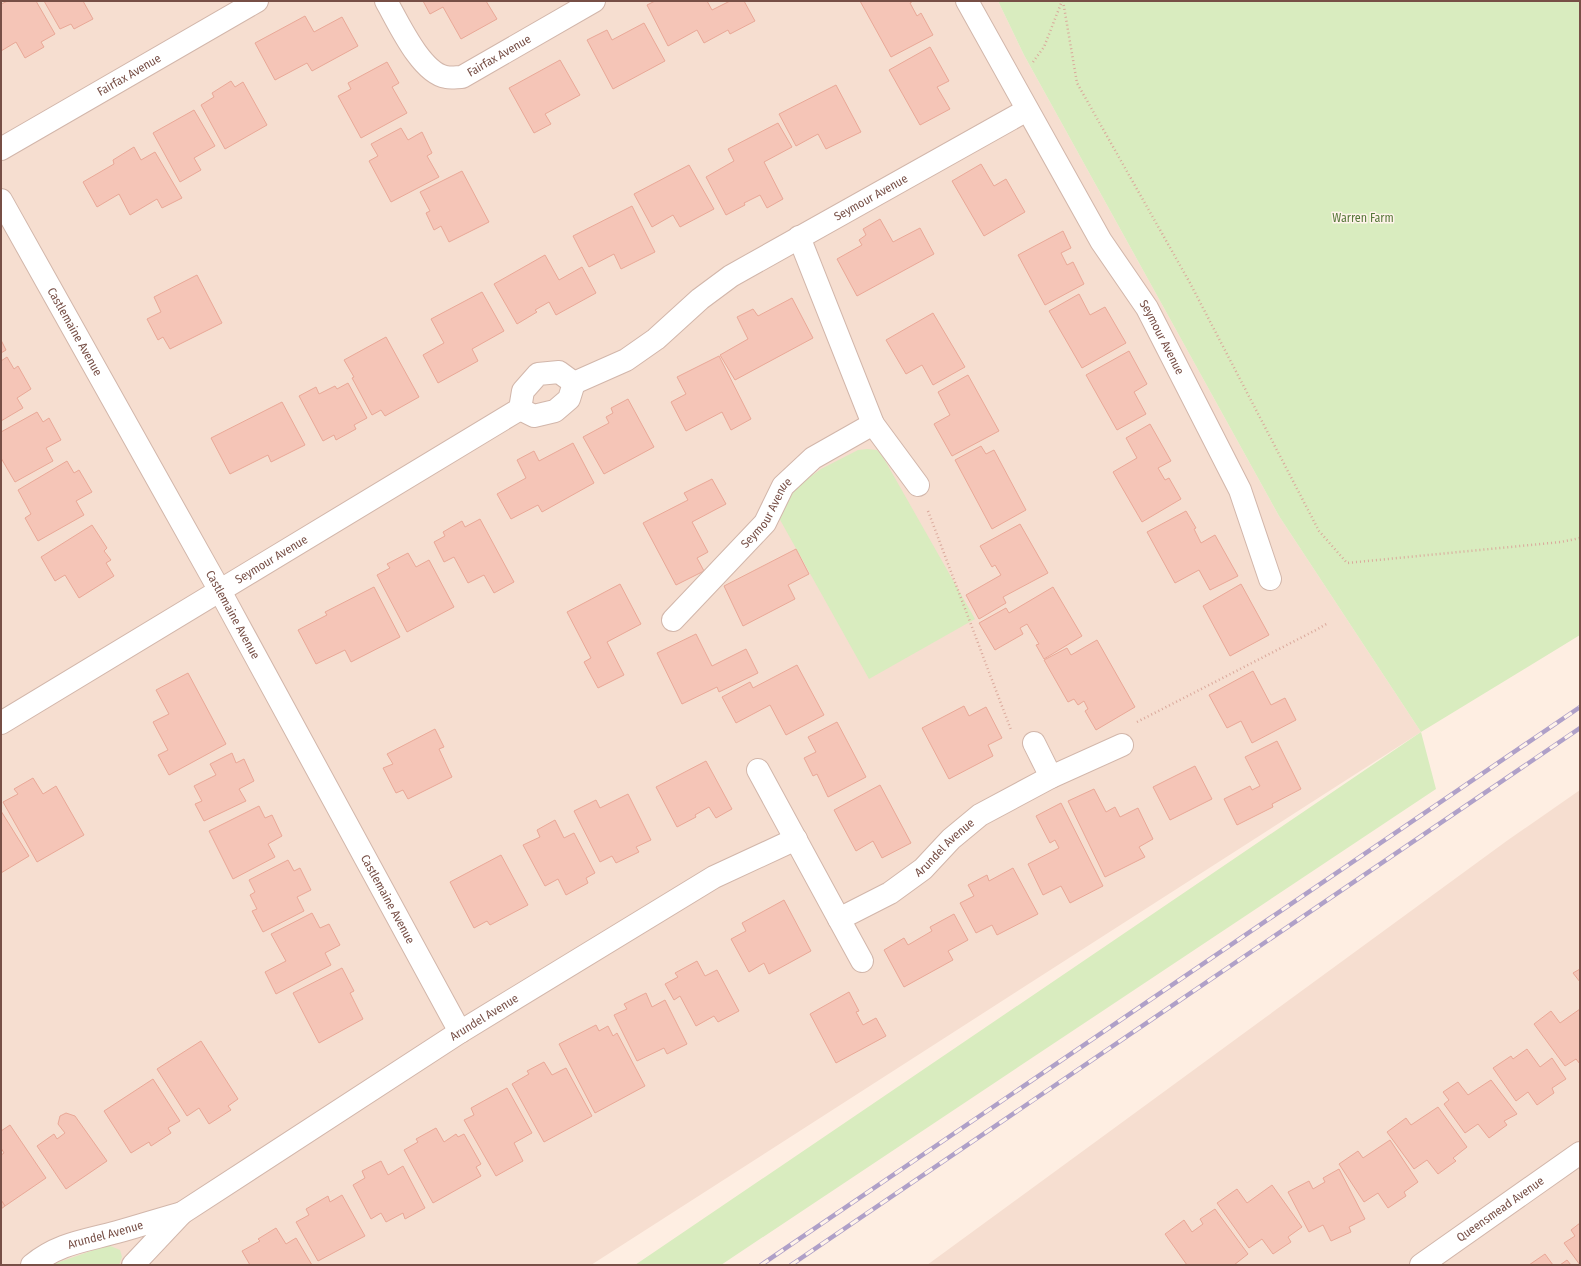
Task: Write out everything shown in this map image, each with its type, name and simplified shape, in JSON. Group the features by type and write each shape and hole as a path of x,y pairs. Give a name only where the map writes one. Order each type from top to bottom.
{"street":[{"name":"Fairfax Avenue","path":"1,149 257,1"},
{"name":"Fairfax Avenue","path":"386,1 417,56 430,70 445,77 462,77 594,1"},
{"name":"Seymour Avenue","path":"967,1 1101,241 1147,308 1240,490 1270,579"},
{"name":"Seymour Avenue","path":"574,383 626,360 656,339 700,299 731,276 1027,110"},
{"name":"Castlemaine Avenue","path":"1,200 220,591 460,1032"},
{"path":"799,238 873,424 918,485"},
{"path":"559,372 574,383 569,399 555,411 534,416 520,409 523,391 538,374 559,372"},
{"name":"Seymour Avenue","path":"1,723 520,409"},
{"name":"Seymour Avenue","path":"673,620 765,523 783,486 813,458 873,424"},
{"path":"1034,743 1051,777"},
{"name":"Arundel Avenue","path":"839,919 890,893 917,873 951,839 980,815 1051,777 1122,745"},
{"path":"758,770 862,961"},
{"name":"Arundel Avenue","path":"133,1265 182,1213 460,1032 714,877 796,838"},
{"name":"Queensmead Avenue","path":"1421,1265 1580,1153"},
{"name":"Arundel Avenue","path":"32,1265 45,1254 66,1245 118,1232 182,1213"}],"path":[{"path":"1030,66 1044,47 1062,1"},
{"path":"1062,1 1077,83 1190,283 1319,532 1347,563 1561,542 1580,538"},
{"path":"918,485 1010,729 1034,743"},
{"path":"1122,745 1127,727 1328,623"}],"shaded area":[{"path":"1,1 998,1 1024,55 1279,516 1421,732 591,1265 1,1265"},
{"path":"1580,790 1580,1265 927,1265 1508,840"}],"green space":[{"name":"Warren Farm","path":"998,1 1580,1 1580,635 1421,732 1279,516 1024,55"},
{"path":"858,450 877,450 883,457 975,619 869,679 779,518 792,490 821,469"},
{"path":"1421,732 1436,789 721,1265 635,1265"},
{"path":"108,1245 120,1250 122,1257 119,1265 51,1265"}],"building":[{"path":"8,1 36,1 55,34 41,42 44,47 25,58 16,42 1,51 1,4"},
{"path":"44,1 83,1 93,19 74,29 71,24 60,29"},
{"path":"423,1 486,1 497,19 461,39 443,7 430,14"},
{"path":"655,1 707,1 712,10 730,1 744,1 755,21 730,34 728,30 704,43 697,30 668,46 647,5"},
{"path":"860,1 913,1 910,3 917,16 921,13 933,35 891,57"},
{"path":"305,16 314,32 342,17 358,46 312,71 307,63 275,80 255,43"},
{"path":"644,23 665,61 613,89 587,40 607,30 612,40"},
{"path":"930,47 949,81 937,87 950,109 920,125 889,70"},
{"path":"560,60 580,95 545,114 551,124 534,133 509,88"},
{"path":"387,62 399,83 392,87 407,113 361,138 338,96 351,89 348,83"},
{"path":"231,81 235,87 243,82 267,125 225,149 201,105 214,97 212,93"},
{"path":"836,85 861,132 826,149 818,134 796,146 779,114"},
{"path":"194,110 215,146 194,158 201,170 180,182 153,133"},
{"path":"778,123 792,147 764,162 783,199 767,208 760,195 744,203 745,205 726,215 706,177 734,161 728,149"},
{"path":"401,128 408,140 422,132 432,153 427,156 439,177 391,202 369,161 378,156 371,144"},
{"path":"134,147 141,160 155,152 182,198 162,208 157,199 130,215 119,194 97,207 83,182 114,164 113,160"},
{"path":"981,164 994,186 1006,179 1025,212 984,236 952,181"},
{"path":"689,165 714,209 680,227 673,215 652,227 634,194"},
{"path":"462,171 489,222 449,242 441,226 434,230 426,213 430,211 420,192"},
{"path":"632,206 655,252 621,269 614,254 589,267 573,236"},
{"path":"880,219 893,242 920,228 934,254 857,296 837,259 862,245 859,240 866,235 863,229"},
{"path":"1063,231 1071,248 1061,253 1067,265 1073,262 1084,284 1045,305 1018,255"},
{"path":"545,255 559,280 582,267 596,293 556,315 549,302 535,310 537,312 517,324 494,284"},
{"path":"197,275 222,323 170,349 163,337 158,340 147,319 161,312 154,297"},
{"path":"482,292 504,331 472,349 478,361 438,383 423,355 444,343 431,319"},
{"path":"1079,294 1090,315 1105,307 1126,343 1082,368 1049,311"},
{"path":"792,298 813,338 735,380 720,355 748,339 737,317 753,309 758,316"},
{"path":"933,313 965,367 933,385 922,365 906,374 886,340"},
{"path":"386,337 419,397 385,416 381,410 372,415 344,360"},
{"path":"1,340 6,350 1,353"},
{"path":"1129,351 1147,384 1134,392 1146,414 1117,430 1086,375"},
{"path":"719,356 751,419 731,430 722,412 686,431 671,402 686,394 677,377"},
{"path":"7,357 14,369 18,366 31,389 17,398 23,408 1,421 1,361"},
{"path":"968,375 999,431 952,456 934,424 950,415 938,392"},
{"path":"348,383 367,418 354,425 356,429 336,440 334,435 323,441 299,396 316,387 319,394 335,386 337,389"},
{"path":"628,399 654,447 604,474 583,437 609,423 606,417 613,413 611,408"},
{"path":"282,402 305,445 271,462 268,455 230,474 211,438"},
{"path":"37,412 43,422 49,418 61,440 46,448 53,461 15,482 1,458 1,432"},
{"path":"1150,424 1171,461 1158,468 1165,480 1169,478 1181,499 1142,522 1113,472 1137,458 1126,438"},
{"path":"573,443 594,483 542,512 538,505 511,519 497,494 526,478 517,460 534,451 539,461"},
{"path":"981,446 986,454 994,450 1026,510 992,529 955,460"},
{"path":"67,461 74,473 79,470 92,492 76,501 84,515 38,541 25,518 31,514 18,490"},
{"path":"712,479 726,504 692,522 708,552 697,558 704,571 676,585 643,523 688,500 684,493"},
{"path":"1186,511 1196,528 1194,529 1201,543 1215,535 1238,576 1210,590 1199,570 1175,583 1147,532"},
{"path":"480,519 514,582 494,593 484,575 468,583 454,557 444,562 434,542 445,536 443,532 462,521 465,527"},
{"path":"1020,524 1048,573 1003,597 1006,603 979,619 966,595 1001,575 995,565 992,567 980,546"},
{"path":"92,525 107,548 104,551 111,560 106,563 114,576 79,598 65,575 55,581 41,557"},
{"path":"796,549 809,574 788,585 795,599 743,626 724,586"},
{"path":"408,553 416,567 429,560 454,607 407,632 377,575 390,568 387,564"},
{"path":"620,584 641,624 607,642 624,675 598,688 584,662 591,658 567,612"},
{"path":"1241,584 1269,635 1230,656 1203,606"},
{"path":"374,587 400,637 351,662 345,650 316,664 298,630 327,615 325,612"},
{"path":"1053,587 1082,636 1044,659 1036,645 1039,644 1027,624 1020,628 1023,634 995,650 979,623 1006,608 1009,613"},
{"path":"696,634 712,666 746,649 758,673 719,692 717,687 682,704 657,653"},
{"path":"1097,640 1135,707 1096,730 1085,711 1088,709 1084,701 1078,705 1074,699 1068,702 1044,660 1067,648 1071,655"},
{"path":"797,665 824,715 786,735 770,705 736,723 722,697 750,682 753,688"},
{"path":"1253,671 1271,705 1285,698 1296,720 1252,743 1241,721 1227,728 1209,695"},
{"path":"188,673 226,744 169,775 158,755 168,750 153,722 169,714 156,690"},
{"path":"964,706 969,716 986,707 1002,738 988,745 993,756 949,779 922,728"},
{"path":"837,722 866,777 828,797 817,774 813,776 804,758 816,752 808,737"},
{"path":"435,729 444,747 439,749 452,777 408,799 403,790 396,793 383,768 393,764 387,754"},
{"path":"1277,741 1301,789 1272,804 1273,807 1237,825 1224,799 1250,786 1252,790 1260,786 1245,757"},
{"path":"232,753 236,763 244,759 254,781 239,789 246,801 204,821 195,804 202,801 194,786 216,775 210,764"},
{"path":"706,761 732,809 716,818 709,807 695,815 696,817 677,827 656,787"},
{"path":"1195,766 1212,799 1170,820 1153,787"},
{"path":"33,778 43,794 56,786 84,835 37,862 3,802 18,794 14,789"},
{"path":"880,785 911,843 882,858 873,841 856,851 834,810"},
{"path":"1094,789 1106,812 1115,807 1120,817 1138,808 1153,839 1139,847 1145,857 1105,877 1068,801"},
{"path":"628,794 651,840 636,847 639,852 616,863 612,856 600,862 574,811 596,800 600,808"},
{"path":"1061,803 1103,886 1070,903 1061,886 1043,895 1028,864 1059,848 1055,840 1050,843 1036,816"},
{"path":"259,806 265,818 272,815 282,836 268,844 275,857 233,879 209,831"},
{"path":"1,811 29,856 1,873"},
{"path":"555,820 564,838 574,833 595,873 586,878 588,883 566,895 558,879 545,886 523,845 540,837 537,830"},
{"path":"501,855 528,905 490,925 487,921 474,928 450,882"},
{"path":"288,860 294,871 300,868 311,890 297,897 304,911 263,932 252,911 257,909 250,895 255,892 249,880"},
{"path":"1013,868 1038,914 997,935 992,925 976,933 960,903 974,896 968,885 987,875 989,881"},
{"path":"784,900 811,951 769,974 764,963 749,972 731,939 746,931 742,923"},
{"path":"312,913 320,928 329,924 340,945 325,953 331,965 276,994 265,972 286,961 271,934"},
{"path":"954,914 968,940 948,951 953,960 904,987 884,950 904,938 908,945 932,931 930,927"},
{"path":"697,961 705,976 717,970 739,1011 718,1022 714,1016 696,1026 680,996 674,1000 665,984 678,977 675,973"},
{"path":"342,968 354,991 350,993 363,1019 319,1043 293,993"},
{"path":"1580,969 1580,982 1573,973"},
{"path":"849,992 859,1011 856,1012 863,1025 876,1018 886,1036 836,1063 810,1014"},
{"path":"646,993 652,1007 665,1000 687,1044 667,1054 664,1048 637,1061 614,1015 627,1009 624,1004"},
{"path":"1580,1009 1580,1064 1576,1059 1565,1066 1534,1024 1551,1011 1560,1023"},
{"path":"596,1025 599,1031 608,1026 613,1036 617,1033 645,1086 595,1113 559,1044"},
{"path":"201,1041 238,1099 228,1106 231,1110 209,1124 199,1108 187,1116 157,1069"},
{"path":"1527,1049 1540,1067 1552,1058 1566,1079 1552,1088 1554,1093 1537,1105 1528,1092 1516,1101 1493,1068 1511,1056 1513,1059"},
{"path":"544,1062 552,1075 566,1068 592,1116 544,1142 512,1084 529,1074 527,1071"},
{"path":"153,1079 180,1121 168,1128 171,1133 151,1146 149,1142 131,1153 104,1111"},
{"path":"1491,1080 1517,1114 1504,1121 1507,1125 1489,1138 1478,1124 1465,1133 1444,1104 1449,1100 1443,1092 1458,1082 1468,1095"},
{"path":"507,1088 532,1133 514,1143 523,1161 496,1176 464,1120 474,1115 471,1108"},
{"path":"1438,1107 1467,1147 1453,1158 1456,1161 1438,1174 1427,1160 1414,1169 1387,1132 1406,1118 1411,1125"},
{"path":"66,1113 75,1116 107,1161 66,1189 37,1146 54,1134 57,1139 65,1133 58,1124 60,1116"},
{"path":"10,1125 46,1178 5,1206 1,1200 1,1155 4,1153 1,1148 1,1131"},
{"path":"436,1128 444,1142 456,1134 458,1137 464,1134 481,1164 476,1167 481,1176 433,1203 404,1150 418,1142 416,1139"},
{"path":"1390,1140 1418,1182 1404,1192 1406,1196 1388,1208 1378,1193 1364,1202 1339,1164 1358,1151 1363,1158"},
{"path":"381,1161 388,1175 403,1166 425,1208 405,1219 403,1213 386,1222 381,1213 371,1219 353,1185 365,1178 362,1171"},
{"path":"1339,1169 1365,1219 1349,1227 1351,1232 1331,1241 1323,1225 1309,1232 1288,1192 1309,1181 1313,1189 1325,1182 1323,1178"},
{"path":"1272,1185 1302,1227 1288,1237 1291,1242 1273,1254 1262,1239 1249,1248 1217,1203 1237,1189 1247,1203"},
{"path":"342,1195 365,1236 318,1261 296,1222 309,1215 306,1209 328,1196 330,1202"},
{"path":"1,1200 5,1206 1,1209"},
{"path":"1215,1209 1248,1254 1234,1265 1187,1265 1165,1234 1184,1220 1192,1232 1203,1224 1200,1219"},
{"path":"1580,1223 1580,1265 1564,1243 1575,1236 1571,1230"},
{"path":"276,1228 286,1244 296,1238 312,1265 250,1265 242,1251 260,1241 258,1239"},
{"path":"1545,1254 1553,1265 1529,1265"},
{"path":"1567,1260 1571,1265 1560,1265"}],"railway":[{"path":"761,1265 1580,707"},
{"path":"791,1265 1580,728"}]}
